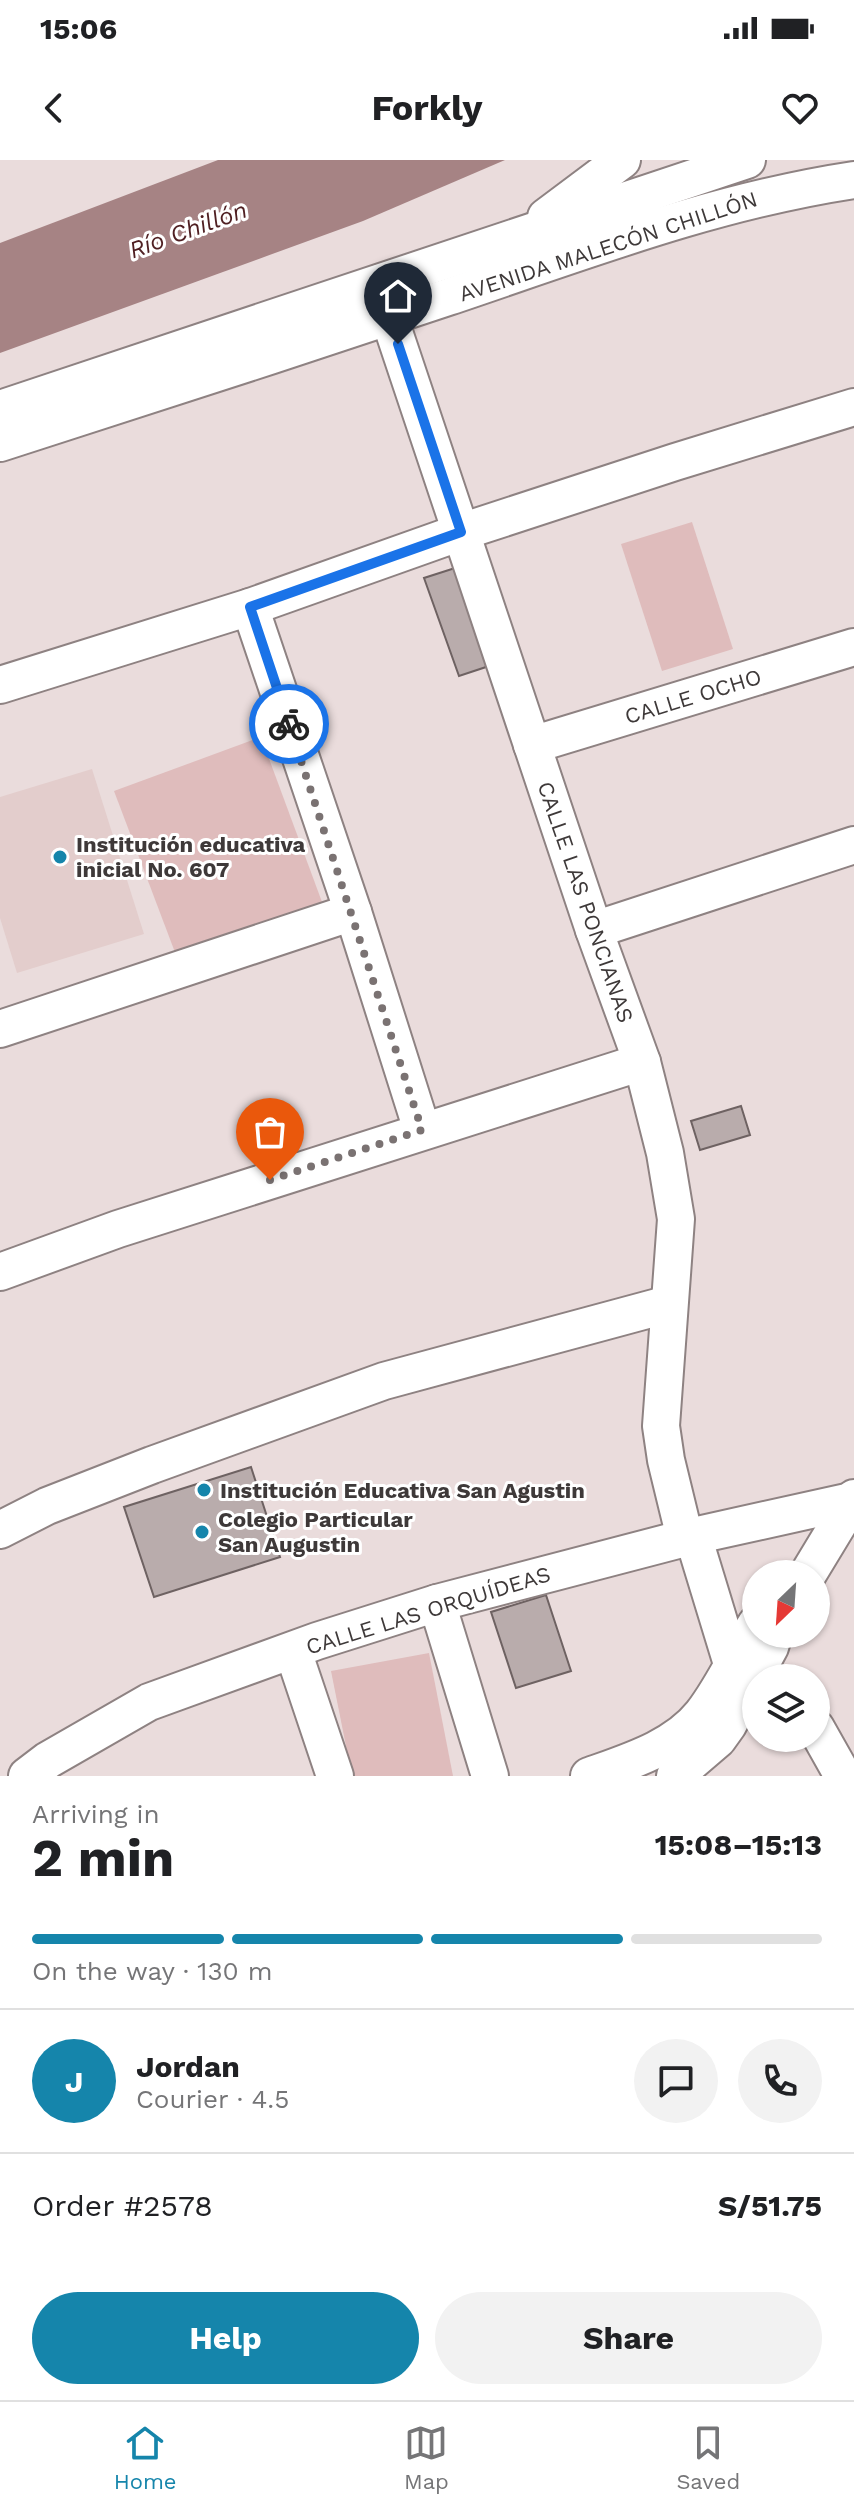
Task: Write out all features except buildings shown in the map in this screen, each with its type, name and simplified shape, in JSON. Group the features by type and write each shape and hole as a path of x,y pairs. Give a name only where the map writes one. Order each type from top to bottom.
{"street":[{"path":"522,235 622,160"},
{"name":"AVENIDA MALECÓN CHILLÓN","path":"0,409 747,160"},
{"name":"AVENIDA MALECÓN CHILLÓN","path":"0,443 671,222 791,189 854,180"},
{"name":"CALLE LAS PONCIANAS","path":"380,283 594,930 642,1062 665,1153 676,1219 661,1426 666,1460 732,1664"},
{"path":"0,685 250,607 461,532 854,407"},
{"path":"250,607 353,912 422,1130"},
{"name":"CALLE OCHO","path":"532,745 854,647"},
{"path":"594,930 854,845"},
{"path":"3,1016 353,912"},
{"path":"0,1272 118,1229 642,1062"},
{"path":"0,1530 47,1506 152,1465 384,1381 669,1304"},
{"path":"795,1560 842,1502"},
{"path":"815,1560 842,1502"},
{"name":"CALLE LAS ORQUÍDEAS","path":"27,1776 48,1760 149,1702 293,1651 437,1603 689,1537 842,1502"},
{"path":"437,1603 490,1776"},
{"path":"589,1776 637,1759 688,1728 702,1714 732,1664 768,1648"},
{"path":"675,1776 718,1739 771,1648"},
{"path":"293,1651 335,1776"},
{"path":"830,1752 843,1776"}],"shaded area":[{"path":"692,522 733,649 662,671 621,544"},
{"path":"261,737 322,902 176,955 114,791"},
{"name":"Institución educativa inicial No. 607","path":"92,769 144,934 17,973 0,918 0,797"},
{"path":"429,1653 453,1776 352,1776 331,1671"}],"water":[{"name":"Río Chillón","path":"218,160 505,160 363,221 0,353 0,243"}],"way so far":[{"path":"270,1180 422,1130 289,724"}],"place":[{"name":"Institución educativa inicial No. 607","path":"60,857"},
{"name":"Institución Educativa San Agustin","path":"204,1490"},
{"name":"Colegio Particular San Augustin","path":"202,1532"}],"route":[{"path":"289,724 250,607 461,532 398,344"}]}
